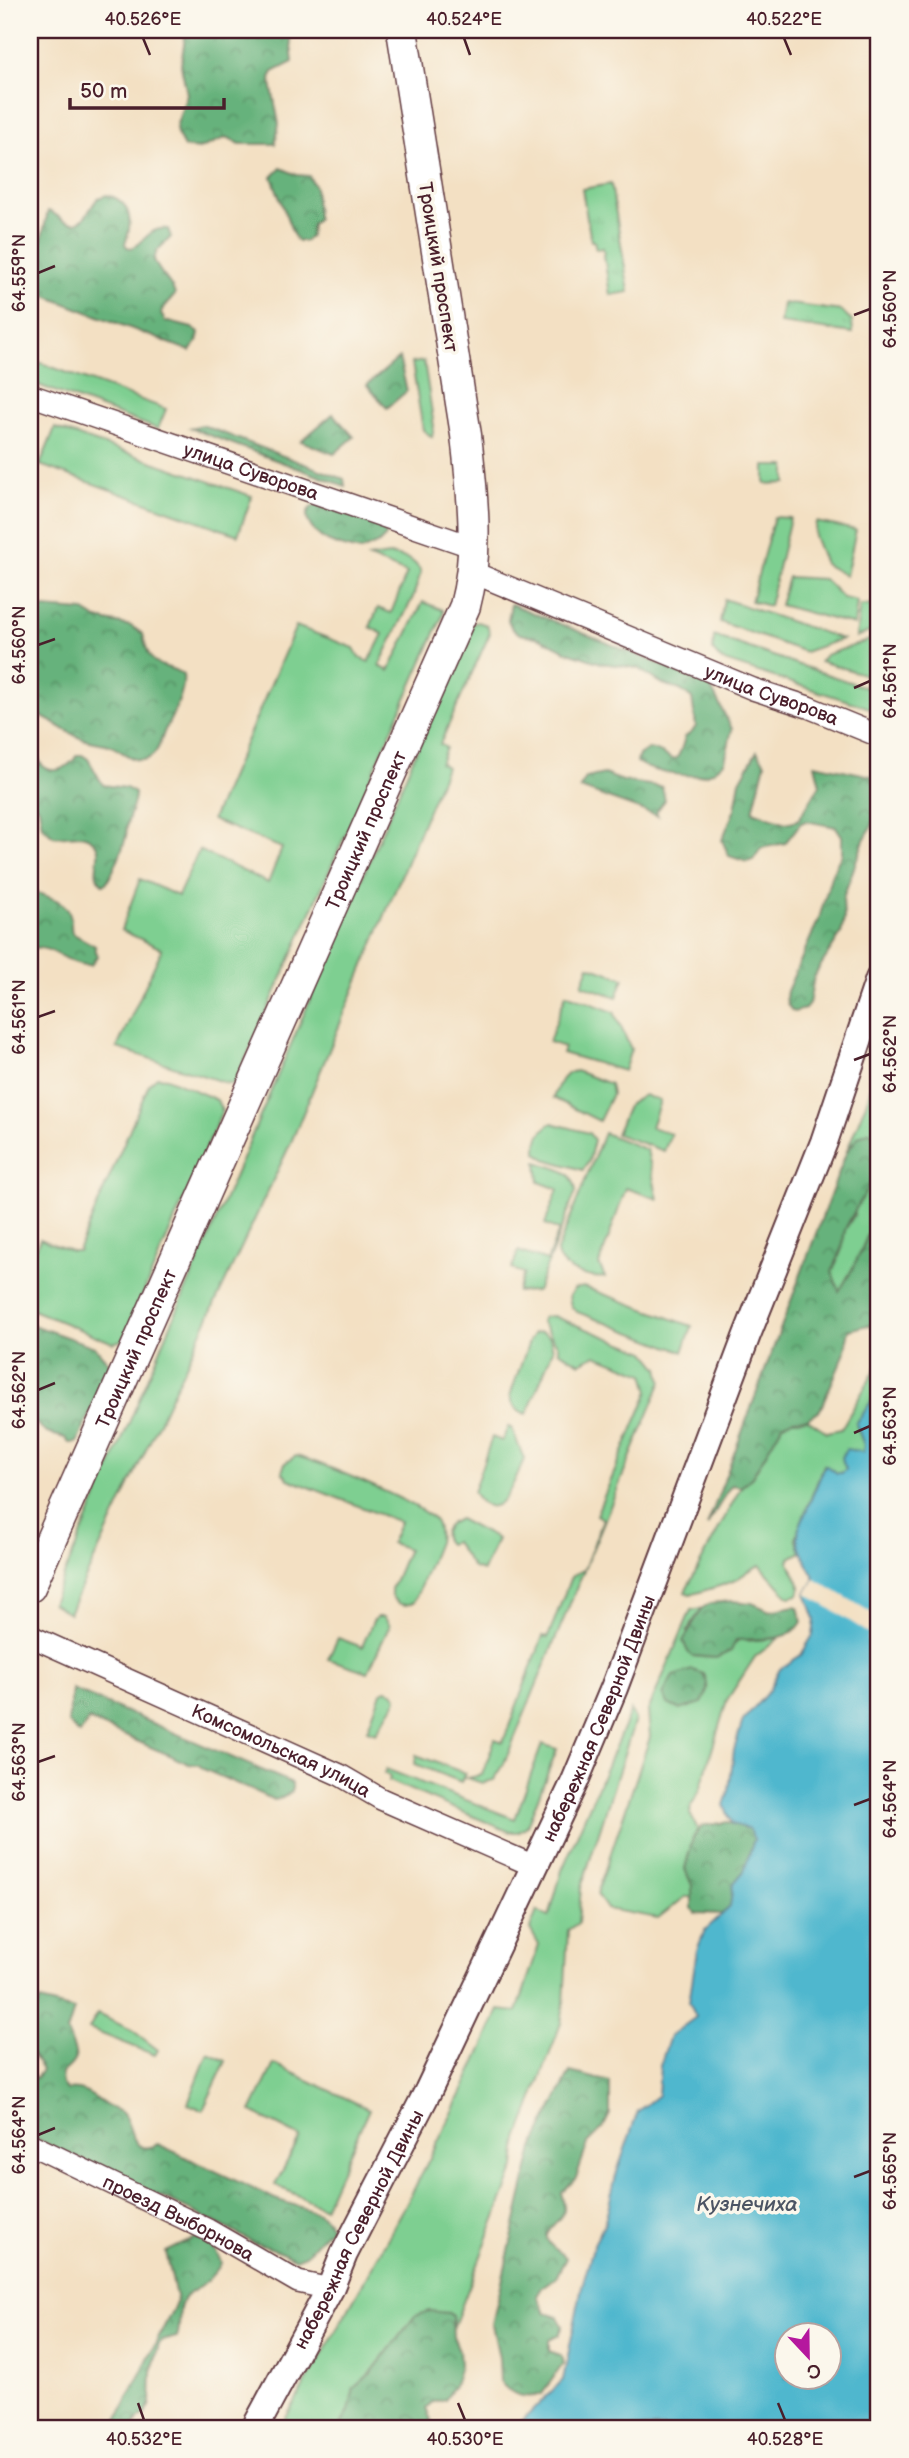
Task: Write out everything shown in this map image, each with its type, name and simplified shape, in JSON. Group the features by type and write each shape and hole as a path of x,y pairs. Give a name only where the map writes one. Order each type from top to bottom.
{"main road":[{"name":"Троицкий проспект","path":"30,1587 465,606 472,559 472,491 466,435 402,30"}],"street":[{"name":"улица Суворова","path":"30,395 472,559 753,689 879,736"},
{"name":"набережная Северной Двины","path":"255,2428 330,2288 344,2254 439,2068 575,1781 614,1688 747,1335 824,1142 879,979"},
{"name":"Комсомольская улица","path":"30,1636 340,1775 381,1799 534,1866"},
{"name":"проезд Выборнова","path":"30,2144 208,2230 298,2282 330,2288"}],"green space":[{"path":"186,30 289,30 293,62 273,72 270,78 279,124 275,144 240,144 227,137 199,149 184,147 176,127 187,94 181,65"},
{"path":"281,168 297,175 309,176 315,187 317,219 312,224 310,237 305,241 297,241 293,234 272,177"},
{"path":"611,184 629,292 610,295 603,248 596,249 594,241 591,241 582,189"},
{"path":"107,195 121,202 126,208 129,221 125,244 127,247 132,248 156,230 168,229 171,237 157,251 154,259 175,295 161,314 165,321 192,328 199,333 197,342 190,351 30,290 30,239 41,242 48,211 70,223 76,223 85,217 98,198"},
{"path":"783,303 842,311 852,321 853,333 780,323"},
{"path":"399,358 407,391 387,408 367,385"},
{"path":"30,359 166,409 158,429 30,382"},
{"path":"424,361 434,426 432,437 423,430 412,363"},
{"path":"333,414 354,437 334,454 301,441"},
{"path":"202,425 344,479 345,486 190,428"},
{"path":"55,428 252,496 238,535 40,465"},
{"path":"765,466 786,466 786,483 765,484"},
{"path":"318,504 384,528 386,536 379,543 361,551 327,541 316,533 307,517 311,508"},
{"path":"774,517 790,518 769,606 751,601"},
{"path":"816,522 856,530 846,576 825,564 814,536"},
{"path":"389,555 408,559 421,572 413,597 379,666 389,671 423,602 443,610 443,615 235,1083 229,1084 117,1048 162,949 121,930 140,879 178,896 199,850 268,883 282,848 212,820 296,626 354,648 359,657 369,662 383,634 370,627 378,608 391,613 407,573 369,558"},
{"path":"788,577 824,579 843,598 857,601 854,625 780,605"},
{"path":"724,599 842,639 805,652 720,622"},
{"path":"511,604 709,684 732,729 725,761 712,772 695,775 663,772 637,762 639,755 648,749 672,759 678,756 685,737 696,726 692,698 637,668 601,663 568,652 540,638 520,634 512,629 508,620"},
{"path":"860,605 878,606 875,630 856,637"},
{"path":"30,607 84,611 97,619 131,626 143,634 148,653 154,661 183,675 179,701 153,755 144,760 133,758 109,745 78,737 30,712"},
{"path":"478,622 487,625 490,633 440,744 446,748 440,763 446,767 292,1140 69,1613 52,1603 469,628 471,624"},
{"path":"714,636 879,692 879,711 721,660 713,651"},
{"path":"879,637 879,679 820,661 825,655"},
{"path":"30,740 41,763 48,769 62,768 71,763 77,755 82,755 88,759 103,785 126,788 135,793 123,847 104,885 97,875 98,850 92,840 78,835 53,836 42,826 39,808 30,801"},
{"path":"757,751 765,763 753,811 786,823 798,820 820,785 815,764 872,776 877,791 872,826 864,840 843,898 844,919 841,934 814,976 809,1004 805,1009 794,1012 787,1003 787,991 819,919 832,873 842,854 842,836 836,827 806,821 801,823 785,843 761,848 753,860 747,862 729,856 722,840 735,809 740,781"},
{"path":"604,774 623,781 662,787 665,800 656,812 658,816 580,788 586,778"},
{"path":"30,890 64,905 71,917 72,933 95,946 97,956 91,965 75,963 46,949 30,948"},
{"path":"589,966 624,978 617,997 582,985"},
{"path":"566,994 614,1012 631,1049 624,1071 562,1053 564,1047 549,1042"},
{"path":"879,1053 879,1222 872,1225 839,1292 832,1272 842,1249 845,1230 855,1214 853,1143 846,1153 869,1095"},
{"path":"576,1071 610,1084 612,1094 599,1121 553,1098 563,1077"},
{"path":"157,1077 167,1078 217,1100 222,1111 123,1340 113,1343 30,1309 30,1262 40,1239 71,1251 78,1251 149,1084"},
{"path":"644,1095 660,1101 651,1127 671,1134 664,1151 616,1134 629,1104"},
{"path":"552,1123 589,1133 594,1140 589,1161 583,1170 545,1159 537,1152 540,1135"},
{"path":"870,1131 877,1143 879,1155 876,1168 845,1230 832,1272 839,1291 872,1225 879,1222 879,1326 868,1325 849,1330 844,1355 820,1410 807,1419 783,1424 752,1477 741,1487 732,1485 707,1526 846,1153 858,1137"},
{"path":"604,1133 647,1150 658,1199 626,1188 599,1265 605,1277 599,1277 583,1275 568,1268 558,1257 557,1251"},
{"path":"537,1162 567,1174 576,1191 537,1291 517,1292 524,1273 512,1269 518,1251 547,1261 559,1230 545,1224 558,1189 539,1182"},
{"path":"584,1287 692,1326 683,1352 577,1312 571,1306 569,1296 574,1289"},
{"path":"553,1316 646,1352 659,1368 662,1381 503,1766 494,1780 482,1783 467,1778 482,1775 495,1739 503,1742 543,1636 548,1637 571,1577 584,1569 603,1519 596,1515 649,1391 644,1374 596,1355 580,1363 558,1351 558,1346 541,1321 543,1317"},
{"path":"30,1324 95,1347 111,1365 77,1443 69,1443 65,1438 47,1433 30,1418"},
{"path":"541,1332 550,1337 553,1350 527,1414 516,1408 510,1396 530,1339 534,1333"},
{"path":"879,1363 879,1390 856,1424 864,1445 863,1452 844,1462 847,1470 841,1473 824,1465 799,1528 796,1538 801,1552 790,1558 789,1562 801,1588 798,1595 787,1595 760,1565 724,1584 691,1595 685,1592 741,1487 752,1477 783,1424 807,1419 827,1432 841,1429"},
{"path":"508,1427 512,1429 524,1459 505,1498 490,1506 482,1503 473,1492 492,1437 502,1441"},
{"path":"296,1456 392,1495 435,1521 438,1542 414,1602 401,1604 391,1595 408,1549 391,1543 400,1522 288,1479 282,1472 285,1463"},
{"path":"459,1519 497,1539 483,1571 473,1568 455,1542 448,1544 445,1540 445,1529"},
{"path":"711,1603 752,1603 770,1611 798,1607 802,1622 789,1634 781,1637 736,1640 731,1651 716,1658 693,1656 683,1641 702,1608"},
{"path":"702,1608 687,1631 693,1656 716,1658 740,1639 746,1641 779,1638 755,1657 727,1700 700,1790 691,1806 690,1814 698,1829 685,1869 692,1885 693,1897 685,1897 658,1918 607,1909 597,1894 650,1737 648,1711 691,1610"},
{"path":"377,1617 384,1617 390,1625 368,1672 328,1659 338,1638 362,1647"},
{"path":"692,1670 704,1674 707,1692 702,1703 680,1710 668,1704 663,1694 673,1676"},
{"path":"72,1689 292,1783 292,1791 274,1800 199,1765 189,1764 89,1720 79,1734 68,1723"},
{"path":"386,1690 393,1692 397,1698 395,1703 376,1733 367,1730 381,1693"},
{"path":"631,1710 635,1720 581,1888 578,1923 568,1930 561,2023 518,2139 515,2167 454,2326 452,2316 415,2316 371,2373 354,2388 349,2411 339,2428 280,2428 424,2170 499,2010 517,2012 539,1945 530,1929 537,1911 549,1917 562,1870"},
{"path":"542,1744 557,1749 527,1826 518,1832 510,1832 389,1781 390,1777 384,1773 386,1769 515,1819"},
{"path":"416,1755 465,1773 461,1782 415,1764"},
{"path":"727,1822 749,1829 754,1838 744,1871 734,1884 730,1907 723,1914 695,1913 692,1908 692,1885 685,1869 693,1838 702,1826"},
{"path":"40,2001 74,2010 67,2032 75,2059 62,2073 61,2078 67,2090 84,2092 120,2112 126,2118 137,2144 142,2147 158,2144 275,2199 318,2213 331,2227 305,2255 295,2259 254,2243 215,2222 30,2136 30,2076 36,2078 42,2070 30,2051 30,2023"},
{"path":"97,2014 132,2030 158,2050 155,2055 89,2029"},
{"path":"208,2053 226,2061 203,2110 188,2104"},
{"path":"274,2064 369,2109 324,2208 275,2185 300,2137 251,2112"},
{"path":"570,2072 610,2082 610,2114 603,2128 588,2143 576,2178 562,2193 562,2214 547,2234 549,2243 566,2258 556,2277 542,2287 537,2296 545,2313 558,2317 563,2326 559,2335 549,2340 549,2351 561,2355 563,2364 542,2394 524,2396 508,2390 500,2381 499,2358 492,2324 533,2148"},
{"path":"195,2238 212,2247 221,2263 207,2281 184,2298 180,2308 177,2337 159,2344 152,2372 151,2404 146,2413 138,2419 133,2428 113,2428 177,2301 166,2252"},
{"path":"429,2311 449,2313 452,2316 453,2337 459,2351 460,2365 454,2386 445,2399 433,2402 426,2409 432,2422 431,2428 339,2428 349,2411 354,2388 371,2373 415,2316"}],"water":[{"name":"Кузнечиха","path":"879,1390 879,2428 515,2428 563,2380 582,2286 594,2244 604,2225 617,2172 638,2111 658,2095 660,2066 670,2036 696,2017 689,2002 697,1950 705,1930 730,1907 733,1884 744,1871 754,1839 749,1829 732,1824 724,1805 729,1790 734,1750 743,1720 768,1692 780,1669 801,1655 813,1635 815,1619 806,1593 815,1579 798,1542 799,1528 825,1465 837,1473 842,1473 846,1469 841,1458 846,1449 863,1452 864,1445 856,1424"}],"pier":[{"path":"815,1579 879,1617 879,1647 867,1641 870,1634 806,1593"}]}
